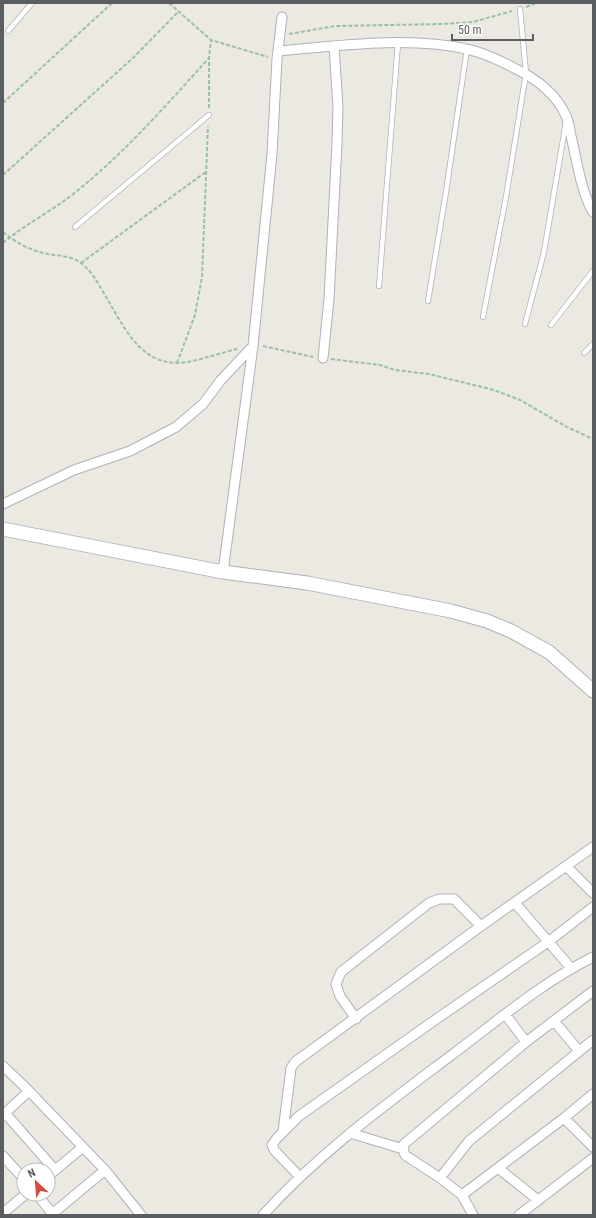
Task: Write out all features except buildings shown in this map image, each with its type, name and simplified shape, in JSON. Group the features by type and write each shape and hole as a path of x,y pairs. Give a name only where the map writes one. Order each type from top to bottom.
{"street":[{"path":"223,572 253,346 272,154 278,55 282,17"},
{"path":"278,55 334,46 398,43 438,44 467,49 489,56 526,74 551,93 567,117 586,197 593,212"},
{"path":"323,358 329,299 336,168 338,107 334,46"},
{"path":"3,504 74,470 130,451 176,427 203,404 221,380 253,346"},
{"path":"3,529 223,572 307,583 451,611 486,621 511,631 549,652 593,691"},
{"path":"283,1132 291,1079 291,1068 295,1062 356,1019 481,926 593,847"},
{"path":"566,866 593,893"},
{"path":"356,1019 340,996 336,984 341,972 429,903 440,899 454,899 481,926"},
{"path":"514,903 571,968"},
{"path":"300,1177 273,1148 272,1145 299,1116 548,942 593,907"},
{"path":"263,1215 300,1177 350,1133 505,1014 571,968 593,957"},
{"path":"473,1215 462,1195 440,1178 405,1155 403,1149 404,1144 526,1042 593,991"},
{"path":"505,1014 526,1042"},
{"path":"554,1021 579,1051"},
{"path":"440,1178 469,1141 593,1040"},
{"path":"3,1066 29,1090 105,1170 141,1215"},
{"path":"29,1090 4,1114 43,1162"},
{"path":"462,1195 564,1118 593,1094"},
{"path":"564,1118 593,1147"},
{"path":"350,1133 403,1149"},
{"path":"56,1170 83,1147"},
{"path":"3,1156 16,1170"},
{"path":"519,1215 593,1158"},
{"path":"498,1168 538,1200"},
{"path":"43,1202 52,1215 105,1170"},
{"path":"3,1213 16,1202"}],"lane":[{"path":"8,31 32,3"},
{"path":"483,317 506,197 526,74 520,9"},
{"path":"379,286 398,43"},
{"path":"428,301 467,49"},
{"path":"75,227 208,115"},
{"path":"525,324 544,252 567,117"},
{"path":"550,325 593,271"},
{"path":"584,353 593,344"}],"path":[{"path":"3,103 112,3"},
{"path":"169,3 211,40 278,55"},
{"path":"280,36 335,26 473,22 536,3"},
{"path":"3,175 134,57 178,12"},
{"path":"177,363 195,315 202,277 207,171 209,58 211,40"},
{"path":"3,243 63,202 101,171 133,140 209,58"},
{"path":"81,263 207,171"},
{"path":"3,232 29,248 68,257 81,263 96,280 120,321 138,346 155,359 164,362 187,362 253,346 269,347 307,356 380,365 395,370 429,374 494,390 520,400 567,427 593,439"}]}
